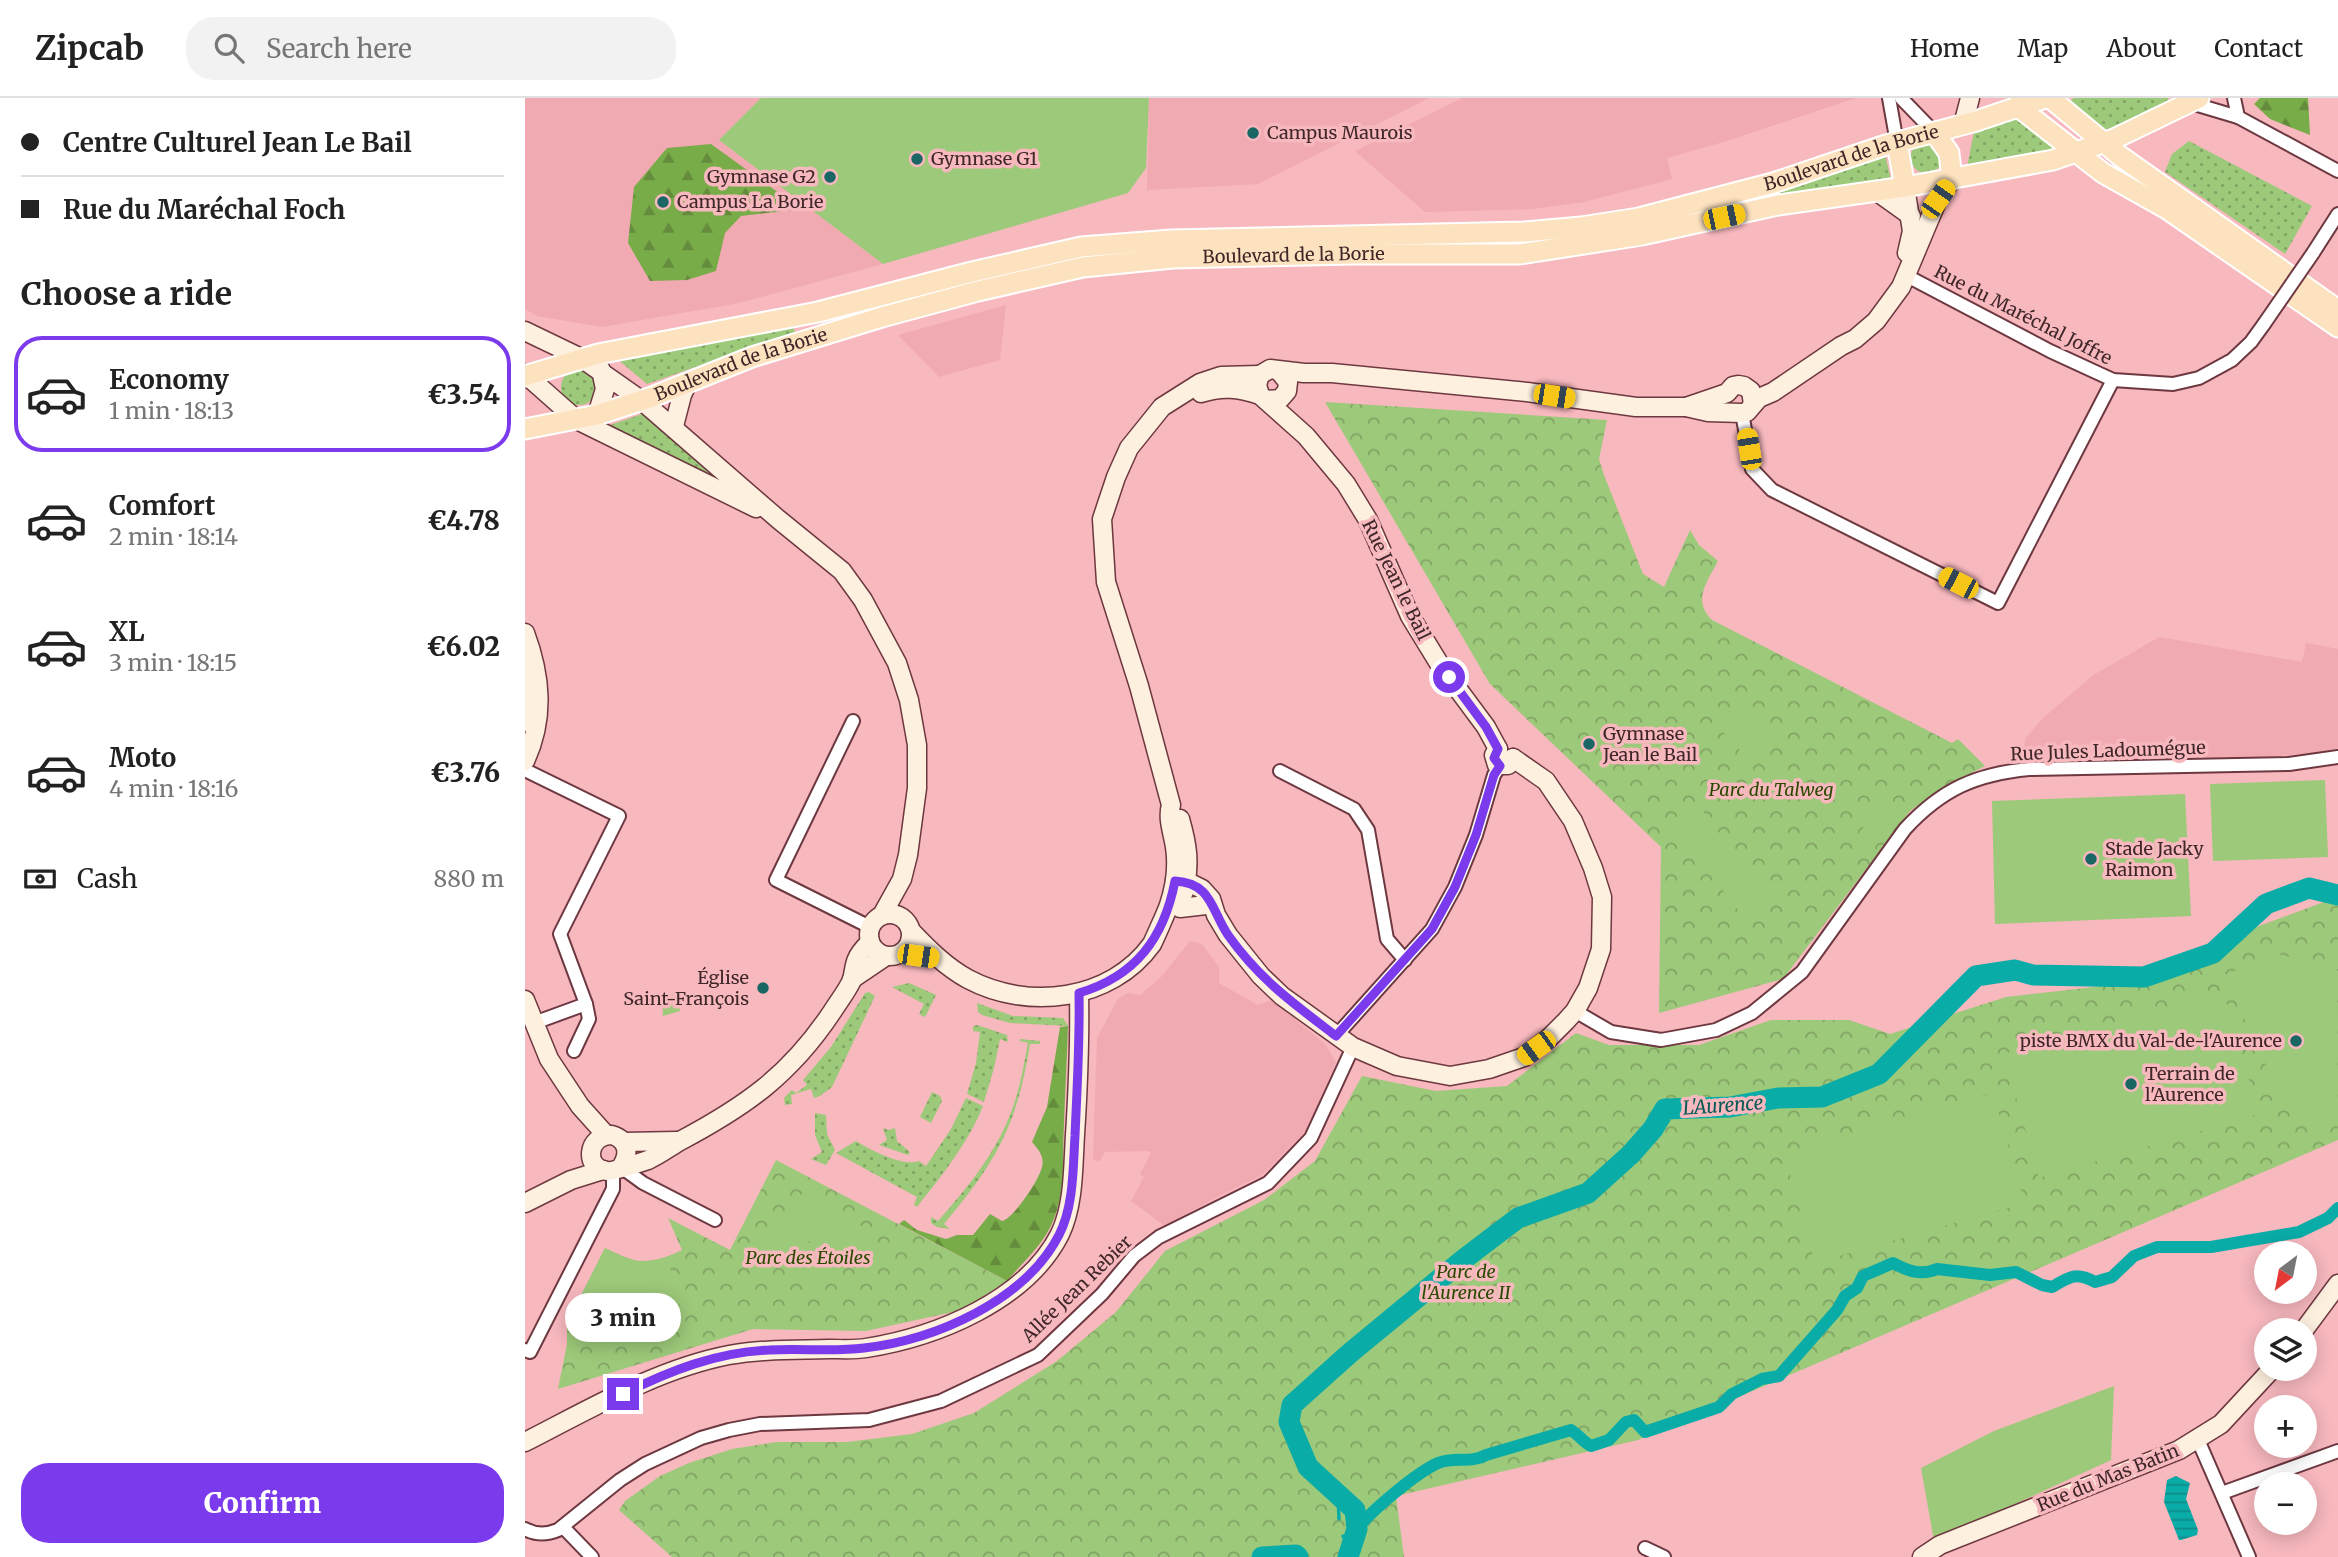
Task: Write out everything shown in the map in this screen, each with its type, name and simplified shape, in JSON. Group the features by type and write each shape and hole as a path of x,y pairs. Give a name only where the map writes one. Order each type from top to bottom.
{"main road":[{"name":"Boulevard de la Borie","path":"526,375 818,312 1081,247 1171,240 1524,232 1639,218 1773,183 1963,125 2013,102 2047,98"},
{"path":"2047,98 2102,142 2338,310"},
{"name":"Boulevard de la Borie","path":"525,429 597,415 753,356 883,317 978,291 1083,267 1173,258 1520,254 1642,235 1778,205 1905,187 2053,160 2139,127 2193,100"},
{"path":"2013,102 2103,173 2167,209 2338,327"},
{"path":"2139,127 2136,157 2141,170"},
{"path":"1934,132 1949,153 1952,179"},
{"path":"1897,143 1905,187"}],"street":[{"path":"1889,98 1897,143"},
{"path":"1902,98 1934,132"},
{"path":"1963,125 1970,98"},
{"path":"2234,98 2238,117"},
{"path":"2193,100 2238,117 2338,171"},
{"path":"1158,415 1194,396 1220,388 1234,388 1275,401 1284,384 1304,373 1355,375 1527,392 1636,407 1686,407 1708,412 1744,404 1798,376 1842,346 1905,269 1938,199 1952,179"},
{"path":"1905,187 1912,231 1905,269"},
{"path":"1876,191 1911,216"},
{"name":"Rue du Maréchal Joffre","path":"1905,269 2050,351 2113,380 2173,384 2199,378 2232,360 2251,342 2338,214"},
{"path":"525,331 586,361 641,400 842,571 863,600 897,663 917,745 913,829 902,880 857,959 852,979 831,1014 785,1071 751,1100 715,1123 649,1159 605,1157"},
{"path":"554,399 556,380 586,361"},
{"path":"586,361 604,389 597,415"},
{"path":"874,928 893,914 939,959 967,978 999,992 1034,998 1057,997 1096,988 1136,963 1154,941 1161,938 1180,908 1180,884 1188,846 1179,813 1171,805 1139,686 1106,582 1102,519 1116,477 1134,440 1158,415 1162,407 1200,383 1233,374 1260,375 1270,369 1284,384 1286,416"},
{"path":"526,375 577,419 778,519"},
{"path":"1260,375 1257,385 1263,397"},
{"path":"1686,407 1727,393 1733,386 1738,385 1744,404 1752,469 1772,490 1998,603 2113,380"},
{"path":"674,426 688,382"},
{"name":"Rue Jean le Bail","path":"1180,884 1202,889 1211,899 1211,910 1261,976 1282,996 1336,1036 1353,1047 1397,1066 1450,1076 1489,1069 1524,1057 1548,1039 1576,1011 1588,988 1601,949 1602,897 1573,821 1545,781 1504,758 1486,727 1457,690 1416,627 1368,520 1346,484 1307,436 1263,397"},
{"path":"525,633 537,725 525,761"},
{"path":"525,722 529,665"},
{"path":"853,721 776,880 874,928"},
{"name":"Rue Jules Ladoumégue","path":"1576,1011 1611,1031 1661,1040 1716,1030 1752,1013 1802,972 1905,829 1918,815 1938,798 1969,780 1999,772 2029,769 2289,764 2338,757"},
{"path":"1336,1036 1432,929 1455,887 1476,835 1494,775 1504,758"},
{"path":"525,770 619,816 561,934 589,1019 574,1051"},
{"path":"1280,771 1354,809 1368,830 1387,939 1405,960"},
{"path":"852,979 909,944 902,880"},
{"path":"1154,941 1155,933 1180,884"},
{"path":"1180,908 1211,910"},
{"path":"874,928 876,951 939,959"},
{"path":"525,1441 647,1382 695,1363 769,1350 865,1348 929,1334 966,1319 1023,1279 1048,1253 1068,1212 1074,1164 1079,993"},
{"path":"525,1000 549,1059 580,1106 605,1157 613,1189 530,1352 525,1350"},
{"path":"534,1023 586,1004"},
{"name":"Allée Jean Rebier","path":"563,1527 620,1480 645,1464 701,1437 760,1424 869,1420 941,1401 1038,1355 1102,1294 1134,1256 1159,1237 1268,1182 1311,1138 1353,1047"},
{"path":"525,1203 571,1180 605,1157 618,1136 628,1151 627,1160 605,1157"},
{"path":"624,1142 681,1141"},
{"path":"605,1157 643,1183 715,1220"},
{"path":"2313,1318 2338,1284"},
{"name":"Rue du Mas Batin","path":"1922,1557 1940,1545 2179,1450 2221,1424 2261,1381"},
{"path":"2197,1440 2249,1557"},
{"path":"2222,1493 2338,1451"},
{"path":"525,1528 539,1534 549,1534 563,1527 592,1557"},
{"path":"1645,1548 1664,1557"}],"shaded area":[{"name":"Campus La Borie","path":"525,98 761,98 719,140 883,264 739,303 602,327 537,316 525,309"},
{"name":"Campus Maurois","path":"1149,98 1429,98 1258,184 1147,190"},
{"path":"1462,98 1856,98 1667,158 1672,179 1584,202 1533,209 1425,212 1355,151"},
{"path":"1006,305 1000,360 939,377 898,335"},
{"path":"2159,637 2302,662 2306,643 2338,649 2338,748 2277,756 2157,760 2023,760 2025,739 2042,719 2092,676"},
{"path":"1190,941 1202,944 1219,967 1219,983 1258,1005 1272,1000 1325,1044 1336,1062 1308,1129 1262,1175 1165,1226 1131,1201 1144,1177 1140,1174 1151,1153 1149,1151 1105,1152 1099,1162 1093,1159 1097,1038 1118,999 1128,993 1140,995 1161,977"}],"green space":[{"path":"761,98 1149,98 1146,168 1128,193 883,264 719,140"},
{"path":"2074,98 2168,98 2170,104 2100,132 2066,104"},
{"path":"2260,98 2308,98 2310,135 2270,119 2254,104"},
{"path":"2020,115 2055,144 2055,149 1967,167 1975,127"},
{"path":"2189,141 2312,206 2285,254 2165,172 2172,154"},
{"path":"1921,142 1936,144 1942,163 1935,171 1921,172 1915,169 1912,163 1913,149"},
{"path":"711,144 801,209 741,216 725,233 716,271 687,280 650,281 628,243 634,187 667,148"},
{"path":"1885,154 1891,180 1758,199 1757,195"},
{"path":"793,327 795,332 647,384 616,358"},
{"path":"579,369 592,374 597,387 592,400 579,405 566,400 561,387 566,374"},
{"name":"Parc du Talweg","path":"1325,402 1607,420 1599,459 1643,574 1664,587 1690,530 1699,545 1718,561 1702,598 1706,613 1712,620 1952,743 1958,739 1985,766 1944,787 1910,811 1783,979 1659,1013 1661,847 1490,684"},
{"path":"645,413 753,502 610,425"},
{"path":"1747,702 1782,741 1754,766 1719,728"},
{"path":"2325,780 2328,857 2213,861 2210,784"},
{"name":"Stade Jacky Raimon","path":"2185,794 2191,916 1995,924 1992,801"},
{"path":"1884,800 1899,812 1870,852 1854,840"},
{"path":"1696,802 1772,903 1747,922 1671,821"},
{"name":"Parc de l'Aurence II","path":"2324,902 2338,904 2338,1140 1638,1440 1396,1496 1404,1557 672,1557 619,1510 625,1501 660,1476 732,1449 777,1442 847,1442 912,1434 974,1413 1057,1361 1116,1312 1165,1251 1264,1200 1315,1161 1362,1076 1436,1091 1507,1086 1576,1033 1609,1045 1699,1045 1771,1020 1849,1020 1890,1034 2006,997 2157,980 2259,926"},
{"name":"piste BMX du Val-de-l'Aurence","path":"2277,954 2337,967 2338,1122 2329,1127 2308,1126 2286,1108 2224,975"},
{"path":"909,983 936,995 925,1017 919,1014 924,1004 892,987"},
{"name":"Terrain de l'Aurence","path":"2223,991 2259,1114 2039,1178 2004,1054"},
{"path":"680,992 680,1011 663,1016 662,998"},
{"path":"869,992 875,996 832,1087 814,1098 811,1089 791,1095 792,1104 785,1105 784,1098 792,1090 796,1093 807,1085 803,1080 831,1047 865,993"},
{"path":"977,1003 1013,1016 1063,1018 1068,1026 1010,1023 982,1015 978,1012"},
{"path":"973,1026 1007,1035 1008,1042 1000,1039 984,1102 967,1094 976,1063 980,1032 973,1031"},
{"path":"1068,1026 1060,1197 1053,1221 1044,1237 1007,1281 899,1224 904,1220 917,1230 946,1239 957,1235 973,1235 990,1214 1002,1221 1019,1206 1042,1167 1042,1157 1032,1142 1047,1107 1060,1027"},
{"path":"1020,1039 1040,1041 1040,1044 1030,1044 1019,1097 1002,1141 978,1181 944,1224 950,1229 937,1227 931,1223 931,1217 938,1221 961,1195 999,1139 1018,1092 1028,1043"},
{"path":"932,1092 940,1096 942,1101 931,1123 920,1117"},
{"path":"1993,1093 2025,1203 1815,1263 1784,1153"},
{"path":"966,1098 983,1106 977,1120 954,1159 917,1207 914,1205 917,1197 836,1153 856,1141 887,1157 904,1162 919,1161 926,1166 951,1129"},
{"path":"815,1113 826,1115 827,1134 835,1150 826,1165 811,1159 822,1152 815,1135"},
{"path":"883,1128 895,1128 897,1141 910,1152 908,1155 879,1145 887,1140"},
{"name":"Parc des Étoiles","path":"776,1160 1007,1281 962,1310 866,1331 753,1329 558,1389 567,1344 567,1323 605,1248 627,1258 643,1261 660,1259 682,1250 668,1218 730,1250"},
{"path":"801,1194 865,1228 846,1262 782,1227"},
{"path":"775,1231 794,1245 825,1257 841,1270 832,1280 826,1282 777,1264 771,1256 770,1248"},
{"path":"605,1248 635,1260 649,1261 666,1257 682,1303 638,1328 601,1331 567,1323"},
{"path":"2114,1386 2111,1460 1934,1541 1921,1468 1994,1431"}],"water":[{"path":"2176,1476 2190,1483 2186,1499 2198,1530 2197,1535 2181,1540 2164,1502 2167,1480"}],"waterway":[{"name":"L'Aurence","path":"1348,1557 1357,1529 1355,1510 1308,1467 1289,1422 1292,1405 1350,1353 1518,1218 1588,1193 1631,1154 1653,1129 1665,1109 1730,1107 1778,1098 1822,1097 1879,1074 1976,976 2015,970 2033,975 2144,977 2213,953 2266,904 2309,888 2338,895"},
{"name":"L'Aurence","path":"1357,1529 1395,1493 1438,1463 1480,1458 1571,1430 1591,1446 1609,1440 1626,1422 1634,1420 1645,1432 1719,1407 1732,1394 1762,1379 1779,1376 1837,1310 1845,1296 1857,1288 1863,1276 1893,1263 1920,1272 1937,1269 1990,1275 2016,1272 2052,1287 2078,1276 2095,1282 2112,1277 2134,1256 2157,1247 2211,1247 2299,1232 2328,1218 2338,1208"},
{"path":"1338,1494 1339,1519"},
{"path":"1343,1536 1350,1548"},
{"name":"L'Aurence","path":"1262,1557 1298,1557"}],"place":[{"name":"Campus Maurois","path":"1253,133"},
{"name":"Gymnase G1","path":"917,159"},
{"name":"Gymnase G2","path":"830,177"},
{"name":"Campus La Borie","path":"663,202"},
{"name":"Gymnase Jean le Bail","path":"1589,744"},
{"name":"Stade Jacky Raimon","path":"2091,859"},
{"name":"Église Saint-François","path":"763,988"},
{"name":"piste BMX du Val-de-l'Aurence","path":"2296,1041"},
{"name":"Terrain de l'Aurence","path":"2131,1084"}],"route":[{"path":"623,1394 695,1363 727,1356 769,1350 865,1348 929,1334 966,1319 1023,1279 1048,1253 1068,1212 1074,1164 1079,993 1096,988 1136,963 1154,941 1155,933 1169,907 1175,881 1186,881 1202,889 1211,899 1216,915 1228,935 1261,976 1282,996 1336,1036 1432,929 1455,887 1476,835 1494,775 1500,766 1494,758 1498,749 1486,727 1449,677"}]}
